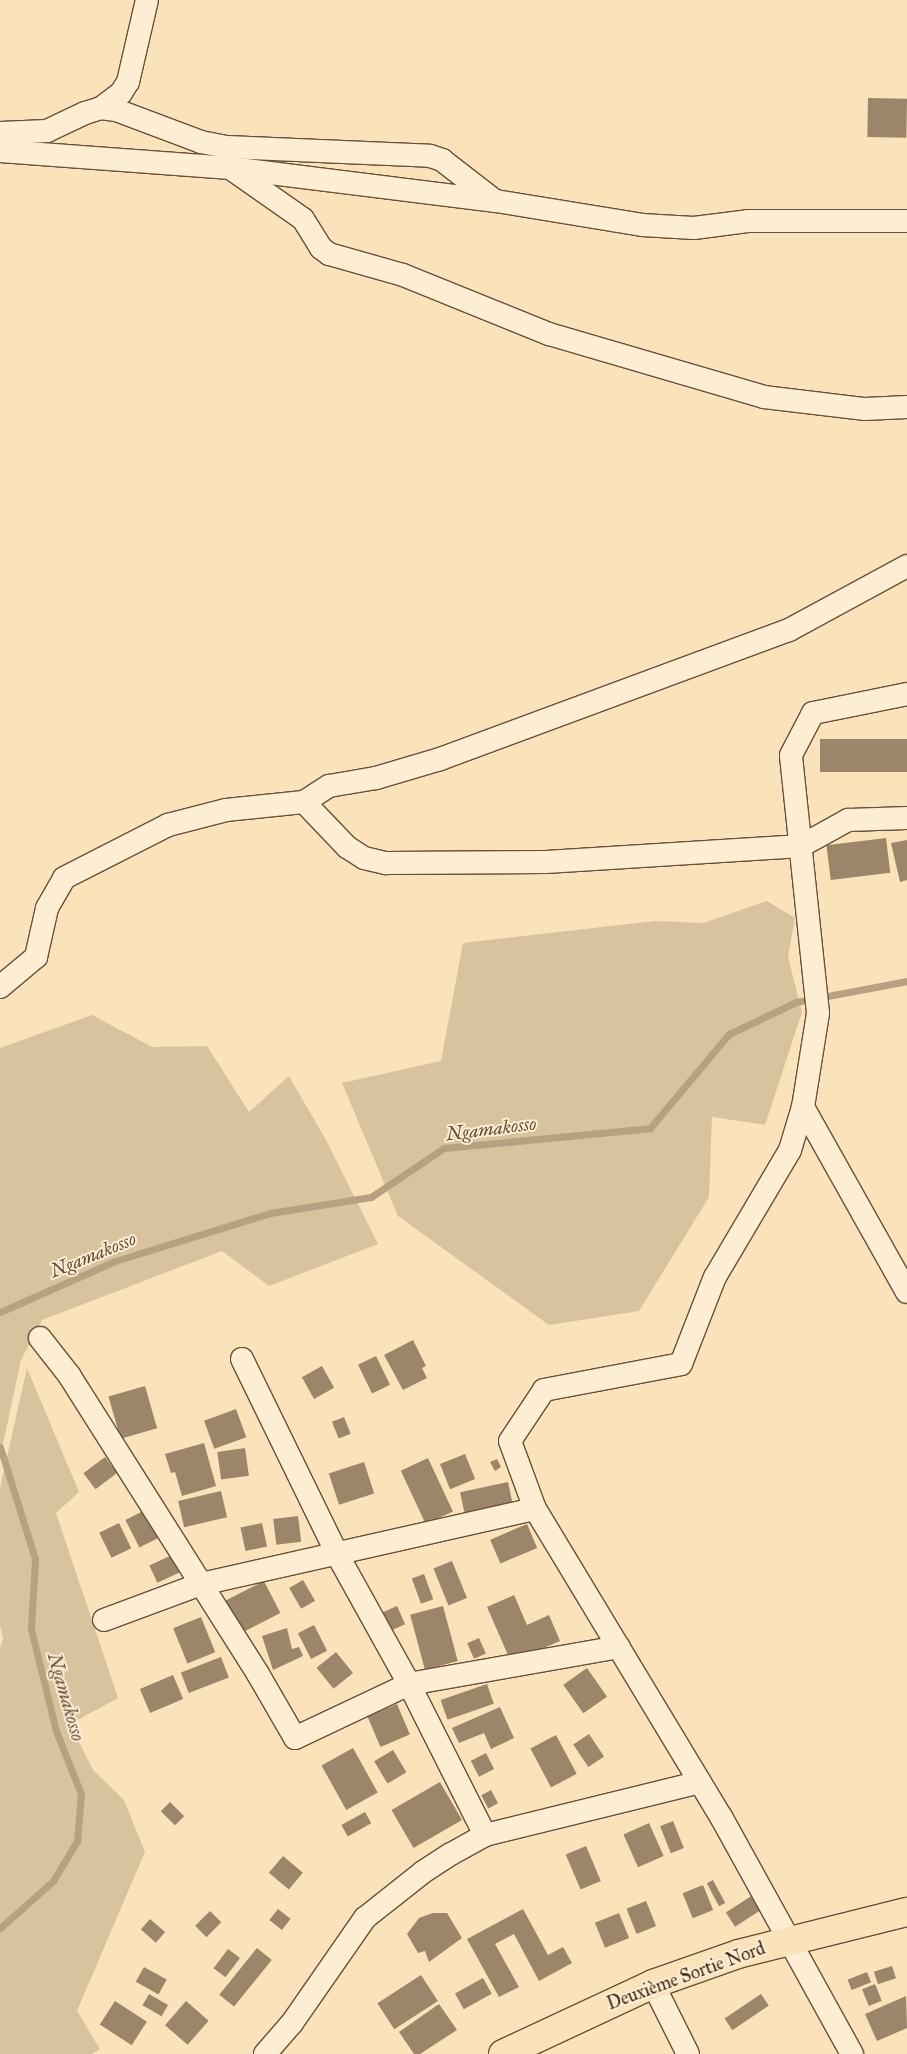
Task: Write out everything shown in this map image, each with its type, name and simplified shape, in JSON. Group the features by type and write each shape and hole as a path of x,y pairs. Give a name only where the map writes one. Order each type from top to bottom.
{"main road":[{"name":"Deuxième Sortie Nord","path":"502,2054 652,1984 738,1954 907,1912"}],"street":[{"path":"0,133 47,131 101,108 121,93 128,82 146,0"},
{"path":"101,108 139,116 187,137 227,147 430,156 442,160 496,201"},
{"path":"0,151 230,168 496,201 642,226 694,228 748,221 907,221"},
{"path":"230,168 303,219 321,248 330,254 402,275 549,334 764,397 865,409 907,407"},
{"path":"0,987 36,957 47,908 64,878 168,825 226,810 304,802 329,786 376,778 440,759 789,630 907,566"},
{"path":"852,2054 791,1941 700,1782 536,1509 510,1441 544,1390 681,1364 715,1277 790,1150 803,1107 818,1013 816,973 791,755 813,713 907,694"},
{"path":"304,802 348,847 364,858 386,863 546,862 801,846 848,820 907,818"},
{"path":"803,1107 907,1292"},
{"path":"40,1338 69,1375 201,1584 295,1738 409,1684 619,1647"},
{"path":"242,1359 337,1554 409,1684 485,1835"},
{"path":"104,1620 201,1584 536,1509"},
{"path":"265,2054 292,2023 366,1918 424,1872 485,1835 700,1782"},
{"path":"652,1984 688,2054"}],"shaded area":[{"path":"767,901 795,918 788,957 802,1012 765,1125 712,1117 709,1197 639,1311 549,1325 398,1216 342,1083 441,1061 463,943 655,921 703,923"},
{"path":"92,1015 152,1047 207,1046 249,1112 289,1076 326,1140 378,1244 269,1286 222,1251 42,1320 21,1360 0,1458 0,1048"},
{"path":"27,1368 79,1492 56,1513 118,1698 70,1724 93,1770 124,1800 145,1852 77,2011 100,2049 92,2054 0,2054 0,1649 3,1638 0,1625 0,1488"}],"building":[{"path":"868,98 907,99 906,138 867,137"},
{"path":"820,739 907,739 907,772 820,772"},
{"path":"886,838 890,873 831,880 826,845"},
{"path":"907,840 907,880 900,882 891,843"},
{"path":"413,1340 426,1366 422,1368 427,1378 403,1390 384,1355"},
{"path":"376,1356 390,1385 372,1394 358,1365"},
{"path":"322,1366 334,1388 314,1399 302,1377"},
{"path":"145,1386 157,1428 121,1439 108,1396"},
{"path":"236,1409 246,1437 214,1449 204,1421"},
{"path":"344,1417 351,1434 339,1439 332,1422"},
{"path":"204,1443 216,1486 182,1496 175,1472 171,1473 165,1454"},
{"path":"245,1448 249,1476 221,1480 217,1452"},
{"path":"465,1454 475,1479 450,1489 440,1464"},
{"path":"105,1457 117,1473 95,1489 83,1473"},
{"path":"428,1458 453,1511 426,1524 401,1471"},
{"path":"497,1459 501,1467 495,1471 490,1462"},
{"path":"364,1462 374,1493 339,1505 329,1473"},
{"path":"508,1482 513,1506 465,1517 460,1492"},
{"path":"221,1491 227,1517 184,1527 178,1501"},
{"path":"145,1510 159,1538 139,1548 125,1520"},
{"path":"298,1516 301,1542 276,1545 273,1519"},
{"path":"119,1523 131,1548 112,1558 99,1533"},
{"path":"262,1523 267,1546 245,1551 240,1528"},
{"path":"527,1524 537,1548 500,1564 490,1540"},
{"path":"172,1555 180,1572 157,1583 149,1566"},
{"path":"452,1561 467,1598 448,1606 433,1568"},
{"path":"424,1574 433,1599 421,1604 412,1578"},
{"path":"303,1580 315,1601 301,1609 289,1588"},
{"path":"264,1581 280,1613 241,1633 225,1601"},
{"path":"514,1595 527,1625 549,1615 560,1641 511,1662 487,1607"},
{"path":"397,1606 405,1624 389,1632 381,1613"},
{"path":"443,1606 458,1661 425,1670 410,1615"},
{"path":"201,1617 215,1652 187,1663 173,1628"},
{"path":"314,1625 327,1651 311,1659 298,1633"},
{"path":"287,1628 292,1649 299,1647 303,1656 273,1670 262,1636"},
{"path":"479,1638 486,1654 474,1659 467,1643"},
{"path":"336,1652 353,1673 334,1689 317,1668"},
{"path":"221,1657 229,1678 189,1693 181,1672"},
{"path":"587,1668 607,1697 583,1713 563,1685"},
{"path":"173,1675 183,1699 150,1713 140,1689"},
{"path":"487,1684 494,1704 448,1720 441,1700"},
{"path":"397,1704 410,1734 380,1747 368,1717"},
{"path":"500,1707 514,1738 491,1749 484,1733 459,1743 452,1728"},
{"path":"589,1734 604,1756 588,1767 573,1745"},
{"path":"556,1735 577,1774 551,1787 530,1749"},
{"path":"353,1748 378,1793 346,1810 322,1765"},
{"path":"393,1750 406,1772 388,1784 374,1761"},
{"path":"486,1753 494,1769 479,1777 471,1761"},
{"path":"440,1782 462,1820 414,1848 392,1810"},
{"path":"491,1790 498,1803 488,1808 481,1795"},
{"path":"170,1802 184,1816 175,1825 161,1811"},
{"path":"365,1812 371,1823 348,1836 341,1825"},
{"path":"673,1821 684,1848 671,1853 660,1826"},
{"path":"649,1823 664,1856 638,1867 623,1834"},
{"path":"586,1846 601,1881 581,1890 566,1855"},
{"path":"283,1856 303,1873 289,1890 269,1873"},
{"path":"713,1880 725,1903 719,1906 707,1883"},
{"path":"703,1885 713,1910 693,1918 683,1893"},
{"path":"756,1893 765,1907 735,1927 726,1913"},
{"path":"646,1901 656,1926 637,1934 627,1909"},
{"path":"278,1909 291,1919 282,1930 269,1920"},
{"path":"523,1909 548,1955 563,1947 572,1963 539,1981 514,1934 495,1944 519,1987 499,1997 467,1939"},
{"path":"210,1911 221,1922 206,1937 195,1926"},
{"path":"433,1913 447,1913 462,1938 429,1962 425,1951 418,1953 407,1934 419,1918"},
{"path":"619,1913 629,1938 605,1948 595,1923"},
{"path":"150,1919 165,1932 156,1943 141,1930"},
{"path":"257,1948 272,1960 234,2007 219,1995"},
{"path":"228,1949 240,1958 226,1977 214,1968"},
{"path":"892,1966 896,1978 878,1984 874,1972"},
{"path":"144,1967 167,1980 158,1994 136,1982"},
{"path":"867,1972 871,1982 852,1990 848,1980"},
{"path":"421,1975 438,2001 394,2029 377,2003"},
{"path":"483,1978 492,1994 464,2009 455,1994"},
{"path":"875,1984 882,2001 869,2006 862,1989"},
{"path":"149,1994 168,2005 162,2016 142,2005"},
{"path":"761,1994 769,2006 732,2030 725,2019"},
{"path":"906,1996 907,2028 877,2041 865,2014"},
{"path":"115,2001 147,2022 132,2045 100,2024"},
{"path":"186,2001 209,2021 188,2045 165,2025"},
{"path":"439,2004 457,2030 420,2054 414,2054 399,2032"}],"waterway":[{"name":"Ngamakosso","path":"0,1312 115,1261 270,1213 371,1197 444,1148 650,1128 729,1034 796,1002 907,981"},
{"name":"Ngamakosso","path":"0,1447 35,1559 31,1629 56,1731 81,1794 77,1841 53,1881 0,1928"}]}
